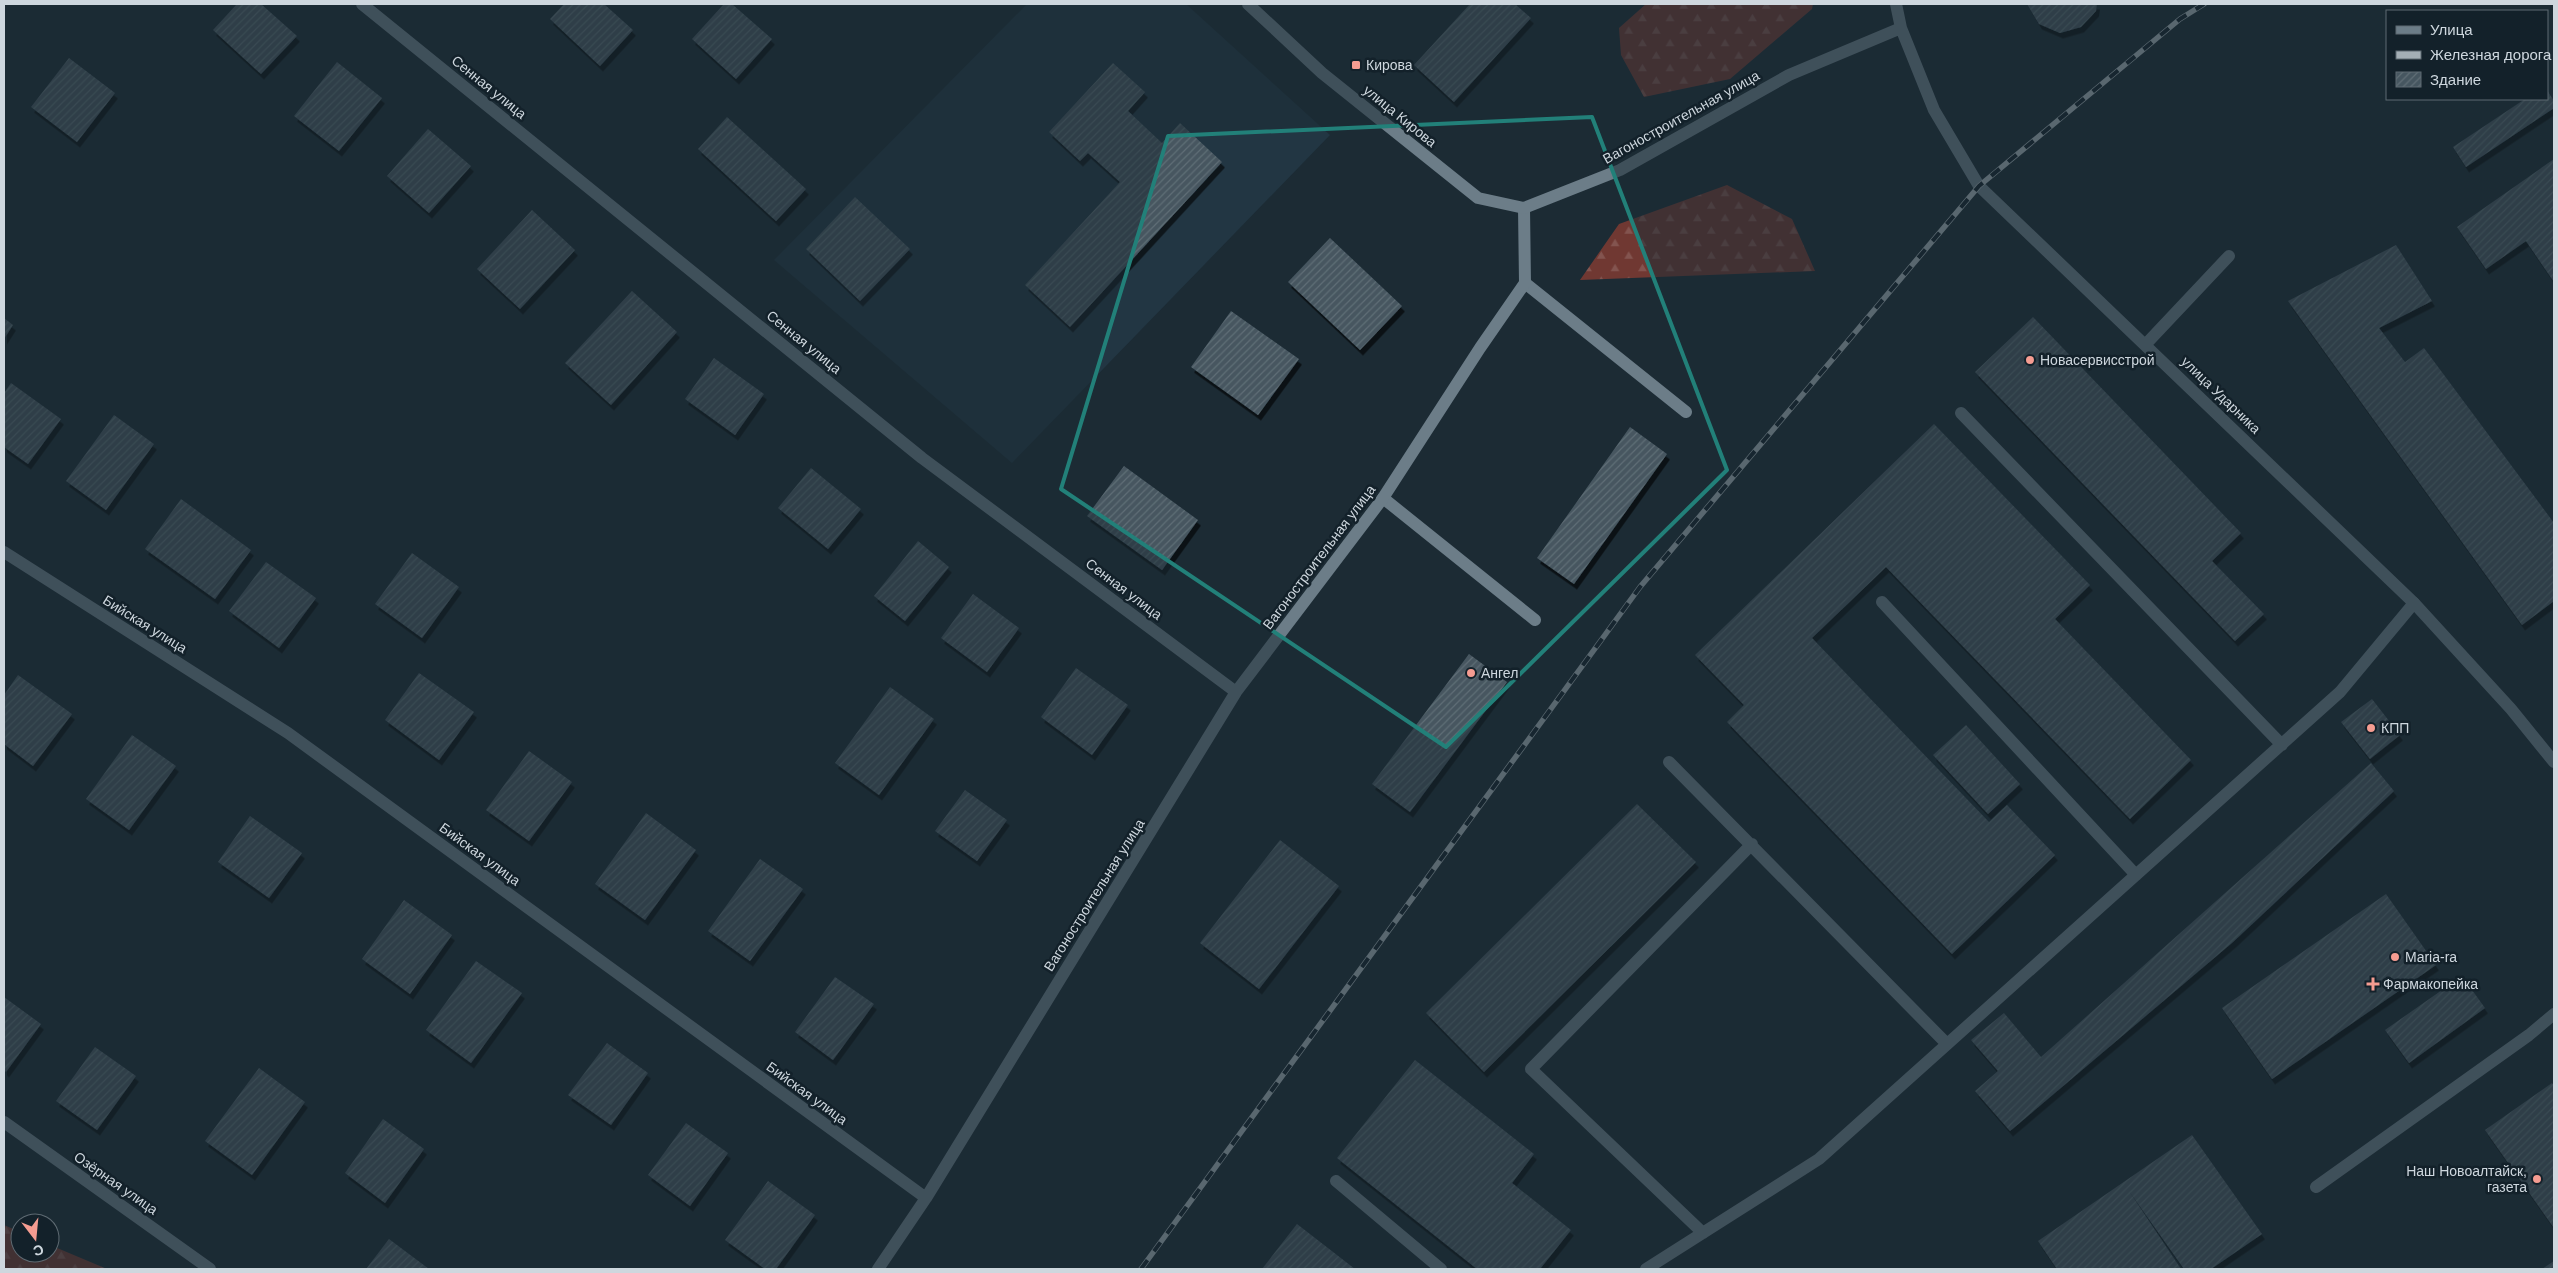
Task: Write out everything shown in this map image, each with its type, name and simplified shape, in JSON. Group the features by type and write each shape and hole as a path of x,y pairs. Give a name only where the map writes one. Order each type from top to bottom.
{"street":[{"name":"Сенная улица","path":"362,4 922,458 1236,692"},
{"name":"улица Кирова","path":"1248,4 1322,73 1478,198 1524,208"},
{"name":"улица Ударника","path":"1896,4 1901,28 1934,110 1979,186 2146,344 2414,603 2511,709 2554,762"},
{"name":"Вагоностроительная улица","path":"1524,208 1620,170 1789,74 1901,28"},
{"path":"1524,208 1525,283 1686,412"},
{"path":"2146,344 2229,256"},
{"name":"Вагоностроительная улица","path":"878,1269 926,1198 1236,692 1383,498 1480,348 1525,283"},
{"path":"1961,413 2282,745"},
{"path":"1383,498 1535,620"},
{"name":"Бийская улица","path":"4,552 288,733 926,1198"},
{"path":"1882,602 2136,875"},
{"path":"1646,1269 1819,1159 2340,692 2414,603"},
{"path":"1669,762 1752,844 1947,1044"},
{"path":"1703,1233 1531,1069 1752,844"},
{"path":"2316,1187 2529,1036 2554,1014"},
{"name":"Озёрная улица","path":"4,1122 210,1269"},
{"path":"1336,1181 1441,1269"}],"highlighted area":[{"path":"1592,117 1727,470 1446,747 1061,489 1168,136"}],"shaded area":[{"path":"1027,4 1186,4 1330,135 1012,463 774,260"}],"green space":[{"path":"1646,4 1813,4 1812,9 1730,79 1644,97 1621,55 1619,28"},
{"path":"1727,185 1792,219 1815,271 1580,280 1619,224"},
{"path":"4,1225 10,1228 10,1263 60,1263 60,1249 107,1269 4,1269"}],"building":[{"path":"237,4 261,4 297,36 261,74 213,30"},
{"path":"564,4 604,4 633,30 600,66 550,19"},
{"path":"724,4 732,4 772,39 736,79 692,39"},
{"path":"1470,4 1515,4 1531,18 1454,102 1414,65"},
{"path":"2027,4 2097,4 2096,11 2081,27 2060,33 2039,24"},
{"path":"69,58 115,93 77,142 31,107"},
{"path":"337,62 382,98 339,151 294,116"},
{"path":"1113,63 1145,92 1128,111 1162,143 1180,123 1222,162 1070,327 1025,285 1120,182 1088,153 1080,161 1049,132"},
{"path":"2548,92 2554,101 2554,108 2466,167 2453,147 2524,100 2548,100"},
{"path":"727,117 806,189 776,221 698,149"},
{"path":"428,129 471,166 429,213 387,176"},
{"path":"2554,159 2554,282 2526,241 2486,269 2457,227"},
{"path":"855,197 910,249 860,301 806,249"},
{"path":"532,210 575,250 520,309 477,269"},
{"path":"1330,238 1402,306 1360,350 1288,282"},
{"path":"2396,245 2432,301 2379,328 2405,362 2424,348 2554,523 2554,601 2522,625 2288,301"},
{"path":"632,291 677,332 611,405 565,363"},
{"path":"1231,311 1299,359 1258,415 1191,367"},
{"path":"2033,317 2241,533 2212,561 2264,614 2235,641 1975,372"},
{"path":"4,318 13,325 4,339"},
{"path":"714,358 764,394 735,435 685,399"},
{"path":"11,383 61,419 28,464 4,447 4,393"},
{"path":"114,415 154,444 106,510 66,481"},
{"path":"1934,424 2090,585 2055,619 2191,760 2130,819 1886,567 1812,638 1989,822 2007,805 2055,855 1952,954 1727,722 1744,705 1695,655"},
{"path":"1630,427 1667,454 1574,584 1537,558"},
{"path":"1124,466 1198,520 1162,570 1087,516"},
{"path":"811,468 861,509 828,549 778,508"},
{"path":"181,499 251,550 215,599 145,549"},
{"path":"918,541 949,567 905,621 874,596"},
{"path":"412,553 459,587 422,638 375,604"},
{"path":"266,562 316,598 279,648 229,611"},
{"path":"973,594 1019,628 987,672 941,638"},
{"path":"1469,654 1507,682 1410,812 1372,784"},
{"path":"1076,668 1128,705 1092,755 1041,717"},
{"path":"419,673 474,712 439,760 385,720"},
{"path":"18,675 72,714 33,766 4,744 4,695"},
{"path":"890,687 934,719 879,795 835,763"},
{"name":"КПП","path":"2372,699 2400,735 2370,759 2341,722"},
{"path":"1966,725 2020,784 1988,814 1933,755"},
{"path":"132,735 176,766 129,830 86,799"},
{"path":"529,751 572,782 529,841 486,810"},
{"path":"2371,763 2394,791 2233,942 2010,1131 1975,1091 1998,1071 1971,1040 2004,1013 2041,1057"},
{"path":"965,790 1007,820 977,861 935,831"},
{"path":"1637,804 1696,862 1484,1072 1426,1013"},
{"path":"646,813 696,850 645,920 595,884"},
{"path":"250,816 302,853 269,898 218,862"},
{"path":"1280,840 1339,886 1259,989 1200,943"},
{"path":"760,859 803,889 750,961 708,931"},
{"path":"2386,894 2436,965 2272,1079 2222,1008"},
{"path":"404,900 452,935 410,994 362,959"},
{"path":"476,961 522,993 471,1063 426,1030"},
{"path":"2462,976 2485,1008 2409,1063 2385,1030"},
{"path":"835,977 874,1004 833,1060 795,1032"},
{"path":"4,997 41,1024 6,1072 4,1070"},
{"path":"607,1043 648,1073 611,1125 568,1095"},
{"path":"95,1047 136,1076 97,1130 56,1101"},
{"path":"1415,1060 1534,1154 1512,1183 1571,1230 1540,1269 1477,1269 1337,1158"},
{"path":"259,1068 305,1102 252,1175 205,1141"},
{"name":"Наш Новоалтайск, газета","path":"2552,1083 2554,1086 2554,1228 2485,1130"},
{"path":"383,1119 424,1149 385,1203 345,1173"},
{"path":"686,1123 728,1153 690,1206 648,1175"},
{"path":"2192,1135 2262,1234 2211,1269 2184,1269 2129,1191 2181,1269 2057,1269 2038,1241"},
{"path":"768,1181 815,1215 776,1269 765,1269 725,1240"},
{"path":"1297,1224 1355,1269 1262,1269"},
{"path":"389,1239 429,1269 366,1269"},
{"path":"2554,1261 2554,1269 2542,1269"}],"railway":[{"path":"1141,1269 1640,587 1979,186 2180,19 2204,4"}],"place":[{"name":"Кирова","path":"1356,65"},
{"name":"Новасервисстрой","path":"2030,360"},
{"name":"Ангел","path":"1471,673"},
{"name":"КПП","path":"2371,728"},
{"name":"Maria-ra","path":"2395,957"},
{"name":"Фармакопейка","path":"2373,984"},
{"name":"Наш Новоалтайск, газета","path":"2537,1179"}]}
